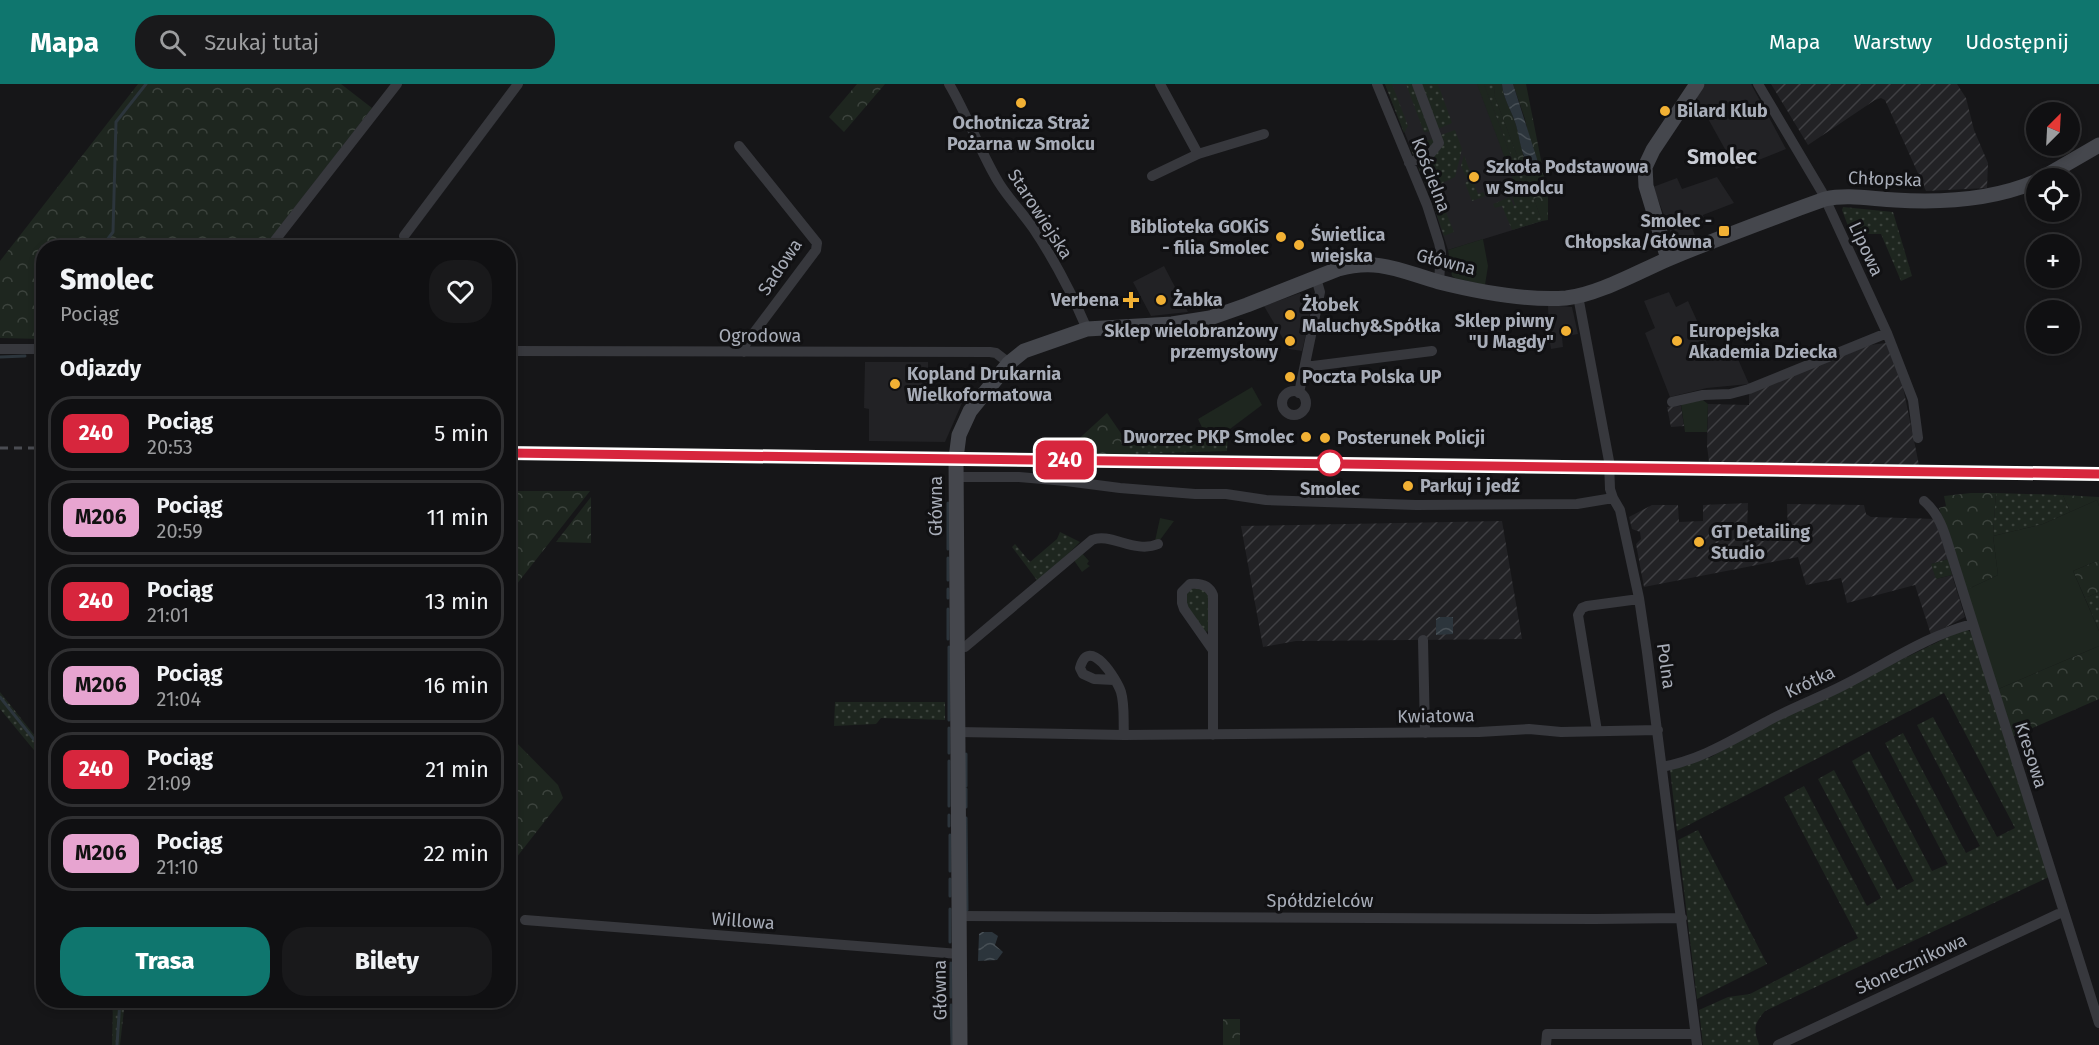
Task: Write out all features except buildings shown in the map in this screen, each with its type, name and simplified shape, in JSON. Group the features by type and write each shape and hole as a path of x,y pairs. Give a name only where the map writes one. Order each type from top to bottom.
{"street":[{"path":"275,240 397,84"},
{"path":"404,236 518,84"},
{"name":"Starowiejska","path":"949,84 1000,185 1032,227 1051,258 1087,329"},
{"path":"1160,84 1198,154"},
{"name":"Kościelna","path":"1377,84 1442,252 1439,282"},
{"path":"1409,163 1431,153 1439,143 1417,84"},
{"path":"1668,259 1646,186 1645,167 1653,150 1697,84"},
{"name":"Lipowa","path":"1758,84 1825,199 1887,333 1913,400 1918,438"},
{"path":"1152,176 1198,154 1264,134"},
{"path":"2059,168 2099,145"},
{"name":"Sadowa","path":"739,146 817,243 816,250 744,346 744,352"},
{"name":"Chłopska","path":"1668,259 1825,199 1839,197 1913,201 1971,198 2000,193 2026,185"},
{"name":"Główna","path":"960,1045 955,477 957,444 965,419 1009,363 1030,349 1087,329 1199,320 1247,305 1338,269 1367,263 1439,282 1504,294 1550,298 1578,296 1668,259"},
{"path":"1299,393 1320,291 1316,278"},
{"name":"Polna","path":"1578,296 1609,461 1609,478 1613,498 1620,510 1639,599 1658,730 1696,1040"},
{"path":"1672,402 1749,389 1887,333"},
{"path":"0,349 36,349"},
{"name":"Ogrodowa","path":"516,351 990,352 996,353 1009,363"},
{"path":"1305,365 1313,366 1432,351"},
{"path":"955,477 1042,479 1120,488 1226,494 1266,500 1439,505 1577,504 1613,498"},
{"name":"Kresowa","path":"1924,501 1933,508 1938,516 2099,1023"},
{"path":"956,647 965,647 1092,540 1101,537 1143,547 1158,544"},
{"path":"1212,649 1182,603 1182,592 1190,584 1201,584 1211,591 1212,649 1213,735"},
{"path":"1597,731 1578,615 1582,608 1587,606 1639,599"},
{"name":"Krótka","path":"1662,767 1703,756 1767,721 1951,629 1972,624"},
{"path":"1423,640 1425,733"},
{"path":"1114,680 1123,700 1124,735"},
{"name":"Kwiatowa","path":"957,732 1213,735 1425,733 1529,729 1561,732 1658,730"},
{"name":"Słonecznikowa","path":"1778,1045 2058,914"},
{"name":"Spółdzielców","path":"959,916 1682,918"},
{"name":"Willowa","path":"525,920 959,954"},
{"path":"1546,1045 1547,1034 1696,1040"}],"shaded area":[{"name":"Szkoła Podstawowa w Smolcu","path":"1385,84 1495,84 1494,95 1542,221 1448,250 1431,198"},
{"path":"1705,84 1751,84 1786,149 1736,169 1696,97"},
{"path":"1771,84 1957,84 1966,98 1974,130 1988,163 1987,188 1926,191 1885,100 1881,98 1808,145"},
{"path":"1717,177 1734,203 1703,215 1705,222 1692,228 1696,238 1676,246 1653,187 1677,178 1682,189"},
{"path":"1164,266 1188,312 1151,316 1133,282"},
{"name":"Europejska Akademia Dziecka","path":"1669,292 1676,307 1688,301 1713,356 1733,348 1749,384 1707,388 1670,397 1645,333 1655,328 1644,301"},
{"name":"Żłobek Maluchy&Spółka","path":"1300,293 1310,313 1309,319 1302,319 1299,333 1306,334 1302,351 1289,349 1264,306"},
{"path":"1548,305 1572,307 1578,334 1562,337 1563,347 1551,349"},
{"path":"1886,343 1903,387 1919,465 1709,462 1708,404 1749,405 1749,393 1870,345"},
{"path":"865,362 928,362 928,402 962,403 945,442 869,441 869,409 864,408"},
{"path":"1681,406 1684,426 1671,427 1667,407"},
{"path":"1748,503 1747,532 1762,535 1788,535 1787,504 1864,505 1866,514 1871,517 1936,519 1948,559 1932,564 1936,579 1952,575 1965,617 1931,635 1915,585 1847,603 1841,578 1806,585 1798,557 1644,587 1636,544 1641,539 1640,532 1632,529 1629,517 1652,505 1678,505 1679,522 1703,521 1703,505"},
{"path":"1502,521 1522,639 1296,641 1263,647 1241,526"}],"green space":[{"path":"138,84 341,84 372,108 269,240 36,240 36,339 0,338 0,261"},
{"path":"857,84 885,84 844,132 829,117"},
{"path":"1385,84 1392,84 1408,126 1404,133"},
{"path":"1406,84 1414,84 1432,131 1424,132"},
{"path":"1422,84 1438,84 1452,123 1438,129"},
{"path":"1477,84 1484,84 1521,183 1515,185"},
{"path":"1484,84 1495,84 1494,95 1542,221 1512,230 1502,206 1495,208 1493,204 1510,197 1514,206 1512,196 1522,190"},
{"path":"1495,84 1502,84 1526,163 1529,138 1513,84 1526,84 1548,197 1548,220 1542,221 1494,95"},
{"path":"1455,130 1462,149 1455,177 1428,190 1417,164 1441,135"},
{"path":"1434,138 1434,145 1414,157 1410,147"},
{"path":"1464,155 1478,194 1483,192 1485,196 1472,201 1465,183 1468,181 1461,166"},
{"path":"1439,195 1454,232 1444,236 1431,198"},
{"path":"1843,207 1893,212 1912,276 1901,281 1881,234 1851,234 1842,210"},
{"path":"1483,239 1488,266 1485,285 1452,276 1448,250"},
{"path":"1252,387 1262,405 1210,444 1198,419"},
{"path":"1703,400 1708,404 1707,432 1685,432 1681,404"},
{"path":"1107,413 1129,445 1129,454 1060,456"},
{"path":"1228,431 1227,451 1129,454 1129,445 1208,440 1210,444"},
{"path":"516,491 590,491 516,585"},
{"path":"1996,493 2063,495 2070,512 2043,524 1993,536"},
{"path":"1996,493 1993,536 1998,575 1966,590 1939,508 1946,506 1944,496"},
{"path":"2063,495 2099,497 2099,506 2097,500 2070,512"},
{"path":"591,497 591,543 556,542"},
{"path":"2097,500 2099,560 2073,571 2099,631 2099,646 1996,690 1966,590 1998,575 1993,536 2043,524"},
{"path":"1160,518 1174,521 1160,540 1155,541"},
{"path":"1060,532 1080,542 1039,583 1012,547 1015,544 1030,562 1057,539"},
{"path":"1081,552 1089,561 1087,564 1090,566 1082,572 1073,559"},
{"path":"1948,559 1952,575 1936,579 1931,564"},
{"path":"2099,560 2099,592 2085,598 2073,571"},
{"path":"1190,588 1205,590 1209,598 1210,631 1205,632 1187,607 1185,593"},
{"path":"2099,592 2099,631 2085,598"},
{"path":"1962,630 1968,630 1972,634 2049,877 1765,1011 1756,1027 1759,1045 1703,1045 1699,1010 1728,997 1750,994 1858,938 1784,797 1804,786 1867,906 1881,898 1818,779 1834,770 1897,890 1914,881 1852,761 1869,751 1932,871 1948,864 1885,743 1903,733 1966,853 1980,846 1917,725 1933,717 1997,837 2015,828 1944,693 1677,831 1670,769 1711,757 1758,730"},
{"path":"2099,646 2099,699 2012,737 1996,690"},
{"path":"0,692 36,737 36,753 0,709"},
{"path":"835,702 945,702 945,720 881,718 876,724 834,726"},
{"path":"516,742 558,785 563,798 516,858"},
{"path":"1698,830 1767,964 1697,999 1678,840"},
{"path":"113,1008 124,1008 120,1045 112,1045"},
{"path":"1223,1019 1240,1019 1240,1045 1223,1045"}],"water":[{"path":"1502,84 1513,84 1537,159 1538,167 1534,170 1523,155"},
{"path":"1453,617 1453,634 1436,635 1436,619"},
{"path":"992,932 998,936 995,945 1003,952 997,960 978,961 979,934"}],"waterway":[{"path":"107,240 113,232 116,122 146,84"},
{"path":"0,357 25,356"},
{"path":"948,503 948,549"},
{"path":"948,558 948,580"},
{"path":"948,589 948,598"},
{"path":"948,609 948,639"},
{"path":"949,647 949,720"},
{"path":"0,697 36,742"},
{"path":"949,728 949,753"},
{"path":"966,754 966,786"},
{"path":"949,761 949,806"},
{"path":"966,789 966,807"},
{"path":"949,815 949,826"},
{"path":"966,818 967,910"},
{"path":"950,835 950,871"},
{"path":"950,879 950,896"},
{"path":"950,909 950,942"},
{"path":"951,963 951,997"},
{"path":"951,1005 952,1045"},
{"path":"117,1045 119,1008"}],"railway":[{"path":"0,448 36,448"},
{"path":"516,453 2099,474"}],"train":[{"name":"240","path":"516,453 2099,474"}],"place":[{"name":"Ochotnicza Straż Pożarna w Smolcu","path":"1021,103"},
{"name":"Bilard Klub","path":"1665,111"},
{"name":"Szkoła Podstawowa w Smolcu","path":"1474,177"},
{"name":"Smolec - Chłopska/Główna","path":"1724,231"},
{"name":"Biblioteka GOKiS - filia Smolec","path":"1281,237"},
{"name":"Świetlica wiejska","path":"1299,245"},
{"name":"Verbena","path":"1131,300"},
{"name":"Żabka","path":"1161,300"},
{"name":"Żłobek Maluchy&Spółka","path":"1290,315"},
{"name":"Sklep piwny \"U Magdy\"","path":"1566,331"},
{"name":"Sklep wielobranżowy przemysłowy","path":"1290,341"},
{"name":"Europejska Akademia Dziecka","path":"1677,341"},
{"name":"Poczta Polska UP","path":"1290,377"},
{"name":"Kopland Drukarnia Wielkoformatowa","path":"895,384"},
{"name":"Dworzec PKP Smolec","path":"1306,437"},
{"name":"Posterunek Policji","path":"1325,438"},
{"name":"Smolec","path":"1330,463"},
{"name":"Parkuj i jedź","path":"1408,486"},
{"name":"GT Detailing Studio","path":"1699,542"}],"district":[{"name":"Smolec","path":"1722,157"}]}
